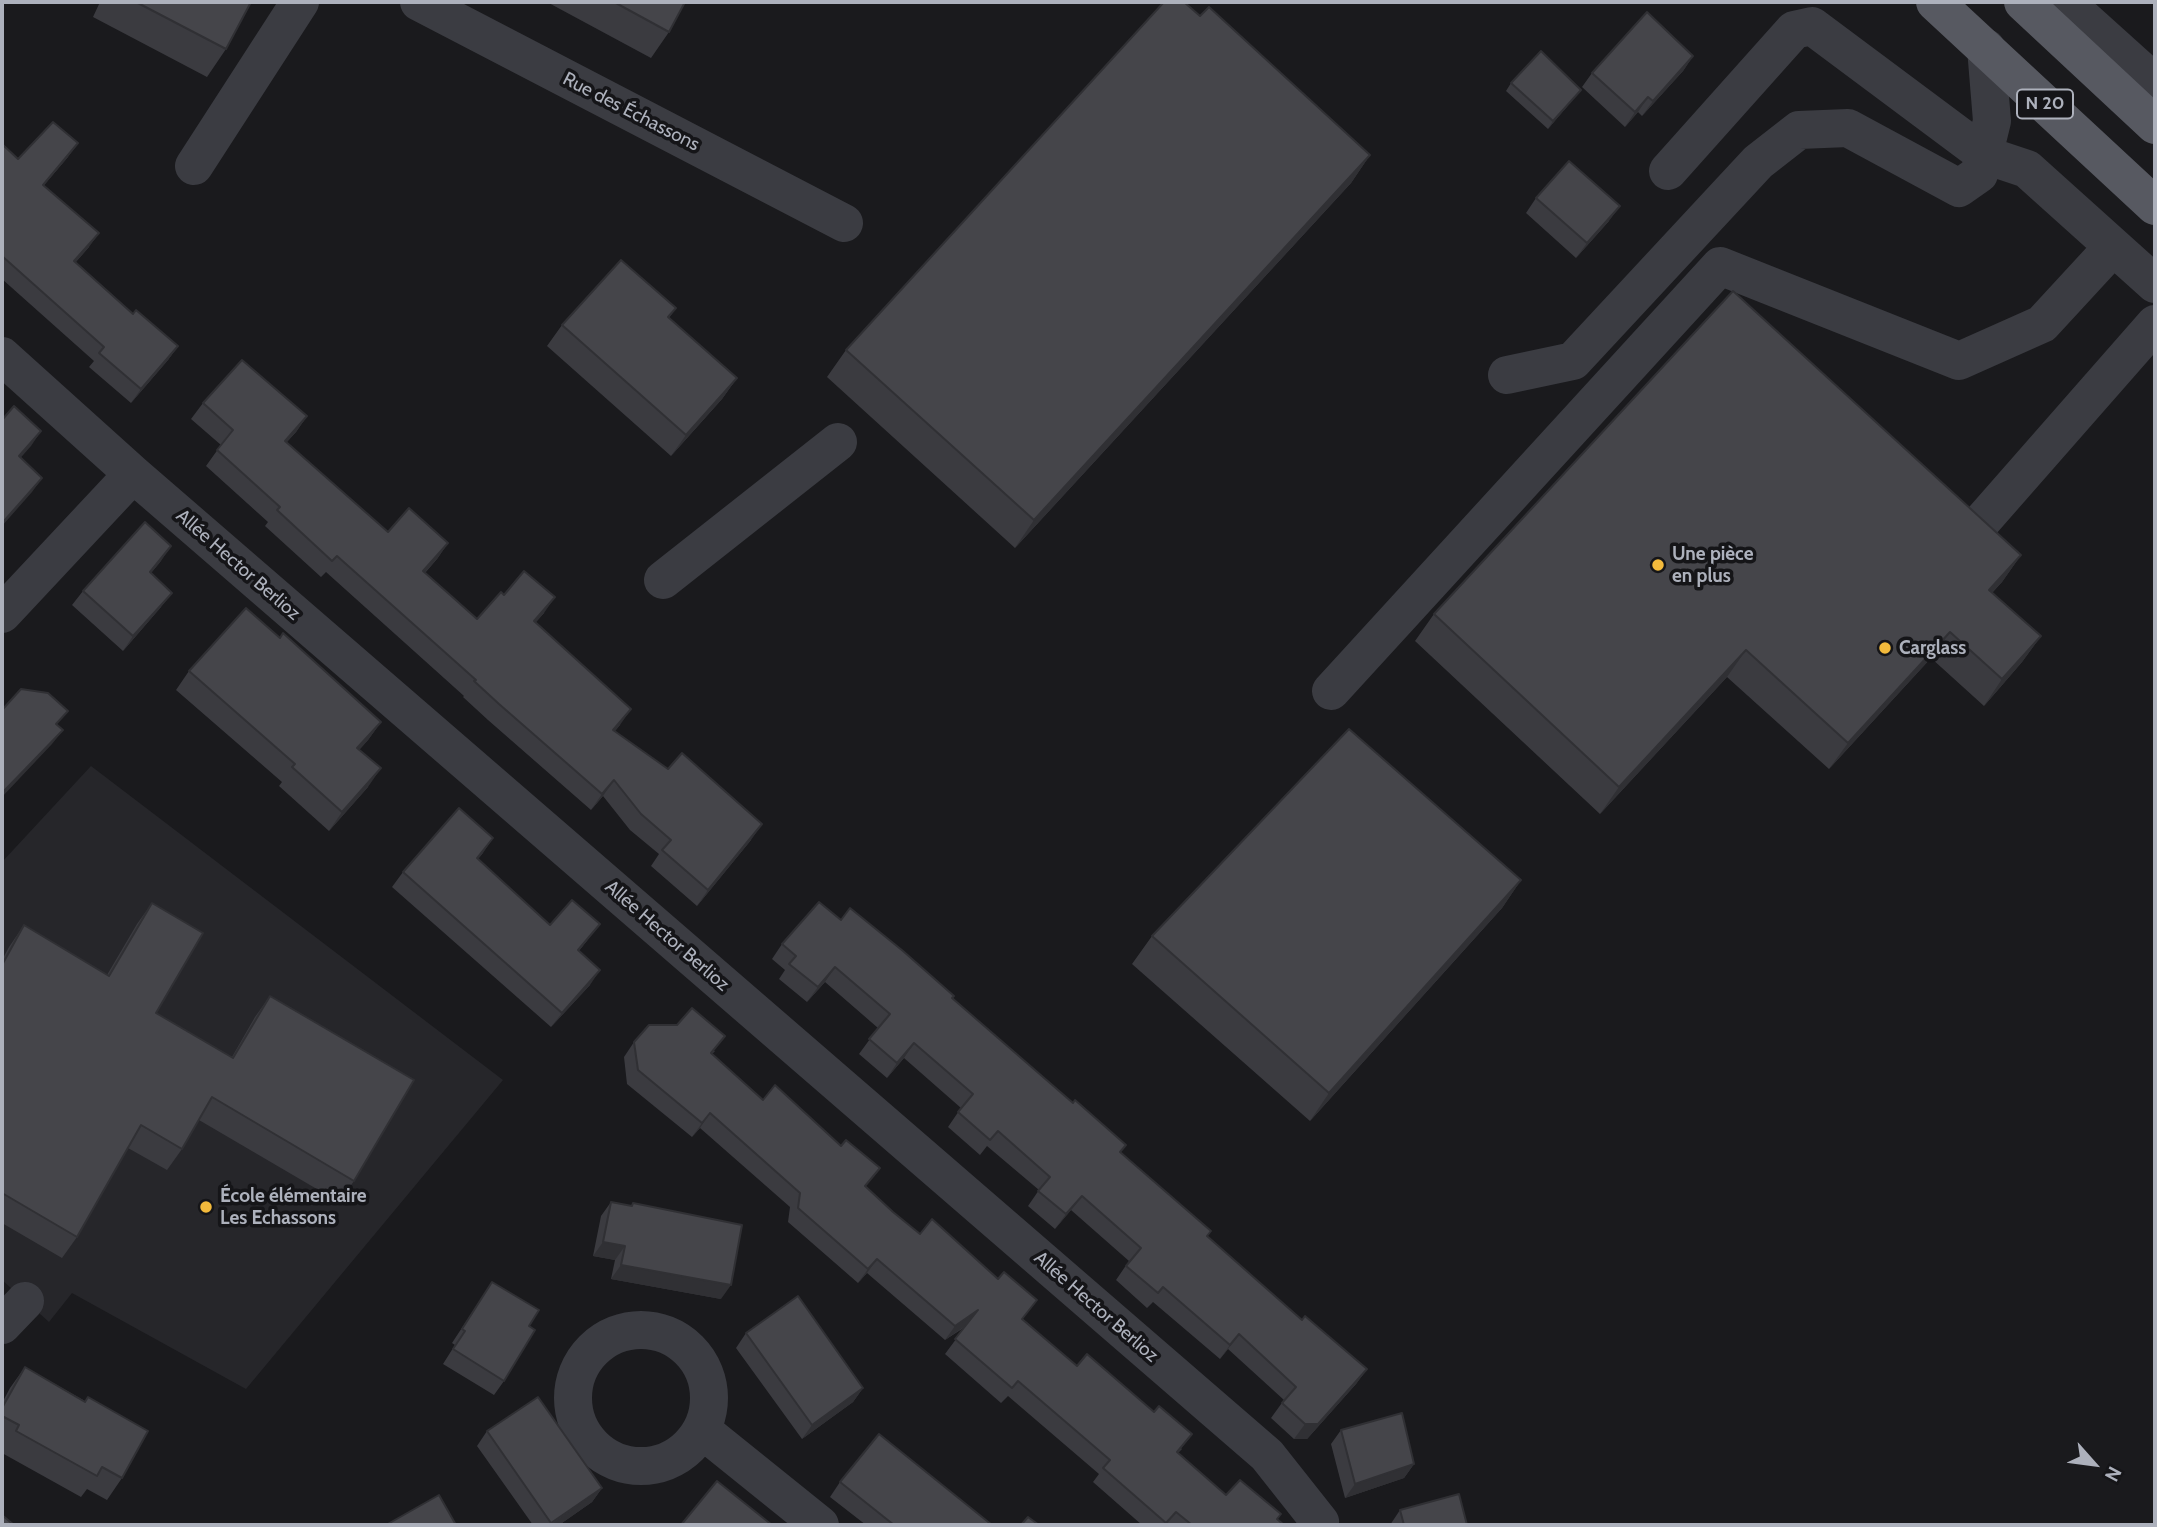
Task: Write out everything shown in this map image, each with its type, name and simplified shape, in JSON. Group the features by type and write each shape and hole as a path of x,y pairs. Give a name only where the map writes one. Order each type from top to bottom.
{"main road":[{"name":"N 20","path":"1935,2 2155,206"},
{"path":"2023,2 2155,125"}],"street":[{"path":"194,166 300,2"},
{"name":"Rue des Échassons","path":"419,2 844,223"},
{"path":"2065,2 2155,83"},
{"path":"1668,171 1794,30 1812,26 1985,155 2027,169 2155,284"},
{"path":"1507,375 1573,361 1758,162 1799,130 1848,128 1959,188 1979,174 1992,121 1986,48"},
{"path":"1331,691 1720,266 1959,361 2042,324 2113,247"},
{"path":"1976,528 2155,324"},
{"name":"Allée Hector Berlioz","path":"2,356 133,474 1267,1455 1320,1522 1319,1525"},
{"path":"663,580 838,442"},
{"path":"2,614 133,474"},
{"path":"702,1430 820,1525"}],"shaded area":[{"path":"91,766 503,1080 246,1389 72,1293 49,1322 2,1280 2,862"}],"building":[{"path":"136,2 251,2 226,49"},
{"path":"614,2 685,2 669,32"},
{"path":"1164,2 1184,2 1200,16 1209,7 1370,155 1034,520 846,350"},
{"path":"1647,12 1693,56 1653,101 1648,97 1635,112 1592,73"},
{"path":"1541,51 1581,90 1553,121 1511,83"},
{"path":"53,122 78,143 43,185 99,233 74,261 133,314 136,310 178,346 141,389 99,353 104,347 2,256 2,144 18,159"},
{"path":"1569,161 1620,206 1587,243 1536,198"},
{"path":"621,260 676,308 668,317 737,378 686,435 562,325"},
{"name":"Une pièce en plus","path":"1733,291 2021,555 1989,590 2041,636 2002,679 1950,632 1848,743 1746,650 1619,787 1434,614"},
{"path":"242,360 307,416 285,441 388,532 409,508 448,543 423,571 477,619 501,592 504,595 524,571 555,597 534,621 631,709 613,730 668,769 682,753 762,824 708,890 662,850 671,840 641,814 614,780 602,794 337,556 332,561 277,510 280,507 217,450 233,430 203,403"},
{"path":"14,406 41,431 19,456 42,478 4,521 2,420"},
{"path":"145,522 171,546 150,572 172,593 133,636 83,591"},
{"path":"246,608 280,638 283,633 381,722 357,748 381,768 342,812 292,767 295,764 189,671"},
{"path":"21,689 48,693 68,711 56,724 63,730 2,793 2,710"},
{"path":"1349,729 1521,880 1329,1093 1152,936"},
{"path":"459,808 493,838 477,858 550,925 572,900 600,924 578,950 600,970 562,1013 403,872"},
{"path":"819,902 841,920 850,908 903,951 954,996 952,998 1073,1103 1075,1100 1126,1145 1120,1152 1211,1231 1207,1236 1302,1320 1305,1316 1367,1369 1318,1424 1305,1424 1282,1403 1296,1387 1239,1334 1230,1345 1163,1287 1158,1293 1126,1266 1141,1248 1082,1196 1066,1214 1038,1191 1050,1177 998,1131 990,1140 958,1112 973,1094 914,1043 897,1063 869,1039 890,1014 835,967 818,987 789,964 796,956 782,944"},
{"path":"152,903 203,933 156,1013 233,1058 270,996 414,1080 354,1181 212,1097 182,1149 141,1125 77,1237 2,1193 2,965 24,925 109,976"},
{"path":"692,1008 725,1036 711,1053 763,1100 775,1085 841,1146 846,1140 880,1168 865,1186 893,1212 920,1234 932,1219 998,1279 1004,1272 1037,1300 1022,1319 1077,1366 1087,1354 1154,1412 1159,1406 1192,1434 1177,1452 1226,1495 1240,1480 1281,1514 1277,1519 1284,1525 1192,1525 1176,1512 1166,1523 1103,1468 1110,1460 1018,1381 1012,1388 955,1339 978,1310 955,1326 877,1259 868,1269 798,1208 800,1193 710,1113 702,1123 638,1070 634,1042 649,1025 677,1025"},
{"path":"611,1202 632,1206 633,1203 742,1225 731,1285 621,1265 625,1246 603,1242"},
{"path":"492,1282 539,1310 529,1326 535,1330 504,1381 453,1349 465,1331 462,1329"},
{"path":"798,1296 863,1388 812,1425 746,1333"},
{"path":"25,1367 85,1402 88,1397 148,1431 122,1478 102,1467 97,1476 16,1431 19,1425 2,1416 2,1408"},
{"path":"538,1397 602,1488 551,1523 487,1431"},
{"path":"1402,1413 1414,1464 1355,1484 1341,1430"},
{"path":"879,1434 992,1525 894,1525 840,1482"},
{"path":"717,1481 772,1525 681,1525"},
{"path":"1459,1494 1467,1525 1404,1525 1400,1510"},
{"path":"439,1495 456,1525 386,1525"},
{"path":"2,1515 14,1525 2,1525"},
{"path":"1028,1517 1039,1525 1021,1525"}],"place":[{"name":"Une pièce en plus","path":"1658,565"},
{"name":"Carglass","path":"1885,648"},
{"name":"École élémentaire Les Echassons","path":"206,1207"}]}
